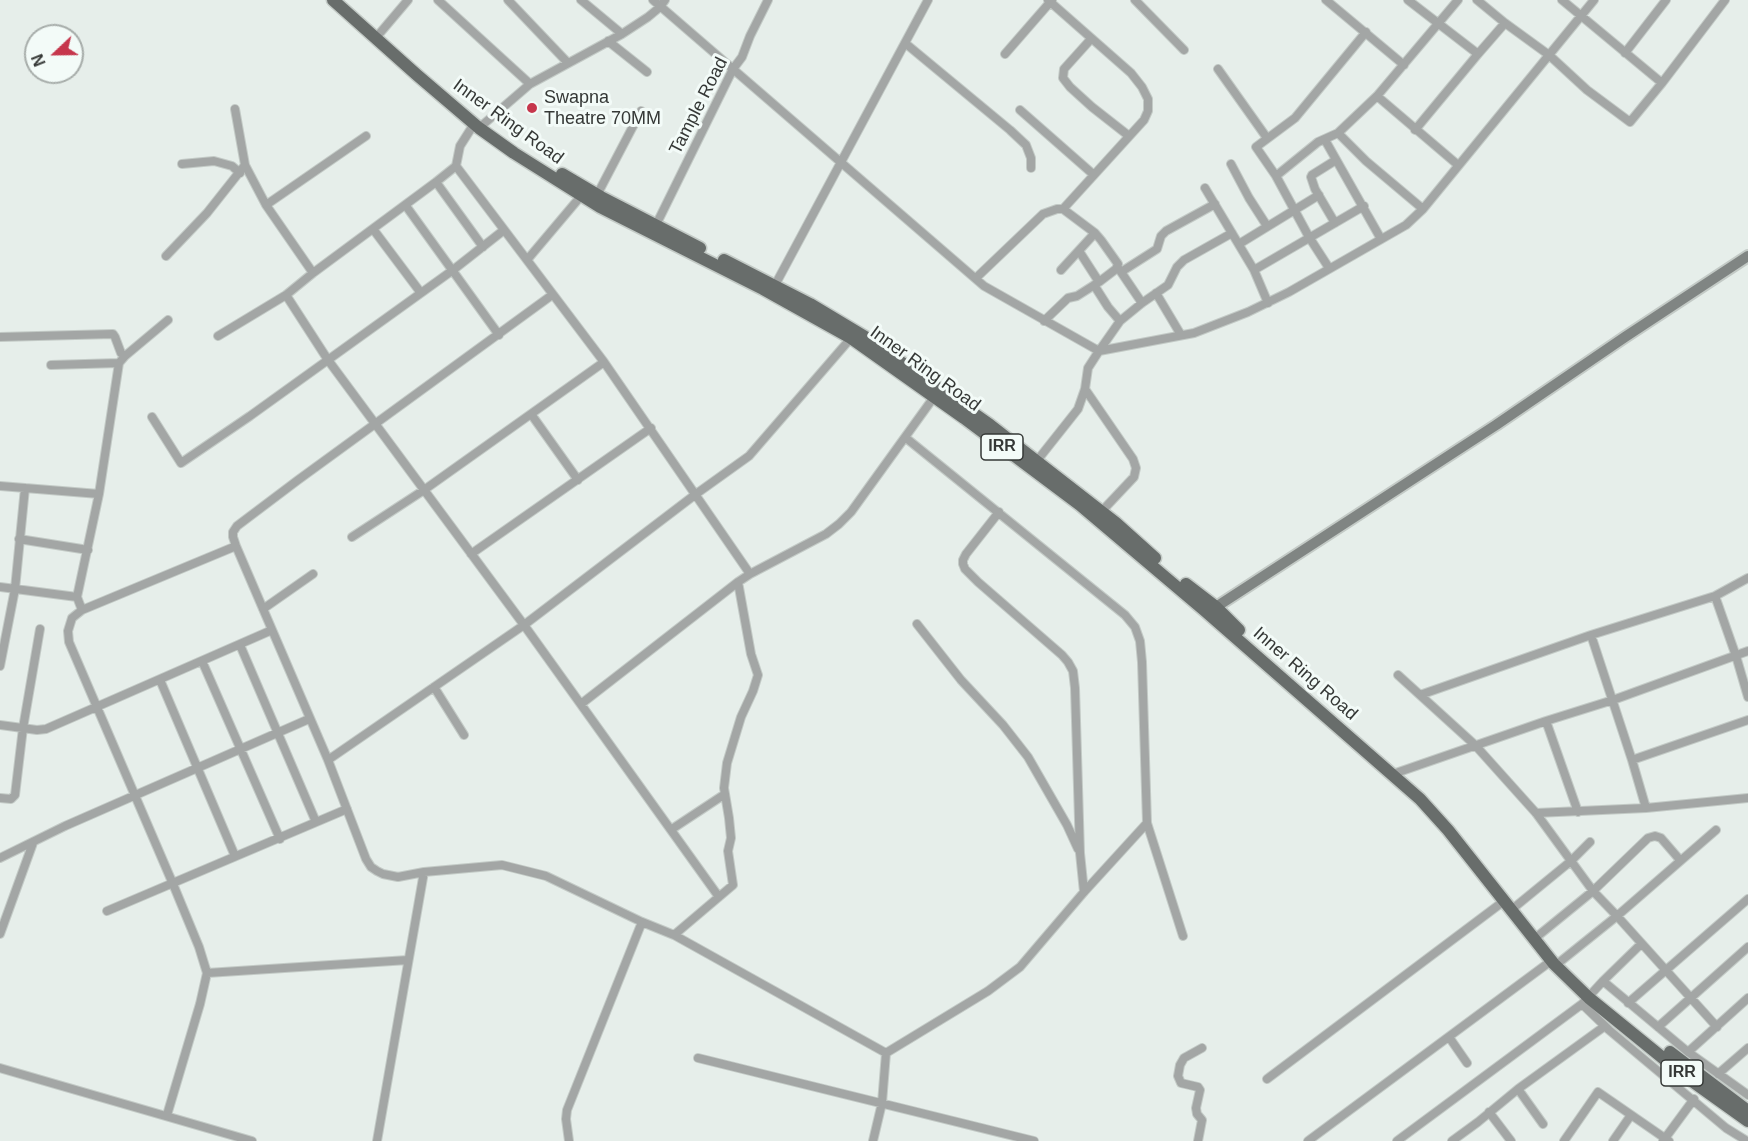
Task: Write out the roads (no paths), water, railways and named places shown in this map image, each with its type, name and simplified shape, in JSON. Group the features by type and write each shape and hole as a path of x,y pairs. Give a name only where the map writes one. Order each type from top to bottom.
{"main road":[{"name":"Inner Ring Road","path":"333,0 417,75 514,153 581,196 852,334 990,425 1101,512 1210,608"},
{"name":"Inner Ring Road","path":"344,0 479,125 597,195 810,304 1080,506 1210,608 1387,759 1396,773 1421,792 1450,822 1510,903 1589,998"},
{"name":"Inner Ring Road","path":"1510,903 1539,935 1556,961"},
{"name":"IRR","path":"1589,998 1748,1111"},
{"name":"IRR","path":"1589,998 1685,1076 1748,1121"}],"street":[{"path":"380,33 408,0"},
{"path":"438,0 530,84"},
{"path":"508,0 568,63"},
{"path":"581,0 622,34"},
{"path":"653,0 663,4 733,69 984,286 1099,351 1194,333 1219,324 1268,303 1406,225 1423,209 1594,0"},
{"name":"Tample Road","path":"656,225 733,69 742,57 768,0"},
{"path":"774,287 928,0"},
{"path":"1135,0 1184,50"},
{"path":"1326,0 1404,65"},
{"path":"1408,0 1478,54"},
{"path":"1276,176 1318,142 1338,133 1377,96 1458,0"},
{"path":"1477,0 1549,55 1587,90 1630,122 1725,0"},
{"path":"1562,0 1662,83"},
{"path":"1625,53 1666,0"},
{"path":"976,278 1038,217 1063,209 1144,120 1148,111 1148,99 1131,73 1050,1 1005,54"},
{"path":"218,336 286,295 436,183 456,166 460,146 479,125 530,84 622,34 663,4"},
{"path":"1415,130 1505,23"},
{"path":"1329,268 1257,147 1295,118 1366,32"},
{"path":"1091,39 1064,69 1063,78 1092,107 1129,136"},
{"path":"608,41 647,72"},
{"path":"905,43 1026,145 1031,158 1031,168"},
{"path":"1218,69 1267,138"},
{"path":"1377,96 1458,165"},
{"path":"235,108 245,165 266,206 314,273"},
{"path":"1020,110 1094,175"},
{"path":"597,195 641,111"},
{"path":"1338,133 1366,161 1423,209"},
{"path":"266,206 366,136"},
{"path":"1325,140 1381,239"},
{"path":"182,164 214,160 232,166 240,173"},
{"path":"1335,223 1312,183 1312,175 1336,160"},
{"path":"1231,164 1267,226"},
{"path":"166,256 207,213 245,165"},
{"path":"456,166 604,362 750,574"},
{"path":"436,183 483,247"},
{"path":"1205,188 1254,270 1268,303"},
{"path":"1239,244 1319,195"},
{"path":"527,260 581,196"},
{"path":"1044,321 1068,298 1077,296 1156,249 1161,236 1166,231 1215,204"},
{"path":"406,206 499,335"},
{"path":"1254,270 1364,206"},
{"path":"1063,209 1095,233 1116,259 1119,270 1142,303"},
{"path":"374,229 421,293"},
{"path":"152,417 181,463 453,270 504,230"},
{"path":"1061,270 1095,233"},
{"path":"1036,462 1078,409 1088,368 1120,321 1168,285 1177,267 1184,261 1232,233"},
{"path":"1079,251 1108,307 1120,321"},
{"path":"1210,608 1497,425 1624,337 1748,256"},
{"path":"1156,293 1181,335"},
{"path":"286,295 328,360 524,625 719,897"},
{"path":"552,295 237,526 233,532 236,546 328,760 366,859 371,867 383,874 398,877 424,872 502,865 546,876 674,935 886,1053"},
{"path":"51,365 122,359 168,320"},
{"path":"0,337 112,334 115,336 122,359 99,494 77,597 82,610"},
{"path":"328,760 524,625 749,456 852,334"},
{"path":"352,537 424,490 604,362"},
{"path":"1084,390 1137,468 1134,477 1101,512"},
{"path":"581,704 738,582 826,534 839,524 906,438 934,397"},
{"path":"531,414 578,480"},
{"path":"471,554 651,428"},
{"path":"906,438 1125,615 1135,627 1140,641 1142,662 1147,823 1183,936"},
{"path":"0,486 99,494"},
{"path":"0,666 15,589 25,488"},
{"path":"999,513 966,554 963,564 978,582 1062,655 1072,671 1075,688 1083,892"},
{"path":"19,538 88,550"},
{"path":"167,1115 202,998 207,973 199,947 136,795 69,642 69,624 72,618 82,610 236,546"},
{"path":"263,609 313,574"},
{"path":"1420,695 1591,635 1715,596 1748,578"},
{"path":"674,935 734,885 724,788 727,763 741,717 758,675 751,654 738,582"},
{"path":"0,587 77,597"},
{"path":"1715,596 1748,697"},
{"path":"917,624 1028,757 1067,825 1080,853"},
{"path":"0,798 11,799 15,795 23,728 40,629"},
{"path":"0,725 46,729 272,630"},
{"path":"1591,635 1646,808"},
{"path":"240,645 316,822"},
{"path":"1396,773 1613,700 1748,651"},
{"path":"202,661 280,839"},
{"path":"1398,675 1475,745 1536,813 1593,891 1717,1027"},
{"path":"160,680 235,856"},
{"path":"434,687 464,735"},
{"path":"0,858 65,826 309,719"},
{"path":"1632,760 1748,720"},
{"path":"1546,721 1578,812"},
{"path":"672,829 725,794"},
{"path":"1536,813 1646,808 1748,798"},
{"path":"107,911 347,809"},
{"path":"886,1053 1008,977 1020,967 1083,892 1147,823"},
{"path":"1308,1141 1617,916 1716,830"},
{"path":"1539,935 1593,891 1648,838 1656,836 1661,838 1680,860"},
{"path":"1267,1079 1571,861 1590,842"},
{"path":"0,934 33,843"},
{"path":"377,1141 424,872"},
{"path":"1628,1003 1748,899"},
{"path":"569,1141 567,1110 642,922"},
{"path":"1397,1141 1589,998 1641,944"},
{"path":"1658,1027 1748,947"},
{"path":"207,973 408,960"},
{"path":"1603,981 1688,1052 1748,1095"},
{"path":"1589,998 1605,1026 1726,1128 1747,1141"},
{"path":"1688,1052 1748,998"},
{"path":"1452,1141 1518,1089 1605,1026"},
{"path":"1449,1037 1467,1062"},
{"path":"1198,1141 1202,1120 1196,1108 1200,1090 1198,1087 1181,1083 1178,1077 1184,1058 1202,1048"},
{"path":"1718,1074 1748,1048"},
{"path":"873,1141 882,1103 886,1053"},
{"path":"698,1058 1034,1141"},
{"path":"0,1068 252,1141"},
{"path":"1518,1089 1543,1124"},
{"path":"1564,1141 1598,1092 1666,1140 1694,1100"},
{"path":"1490,1112 1511,1141"},
{"path":"1613,1141 1631,1115"}],"place":[{"name":"Swapna Theatre 70MM","path":"532,108"}]}
